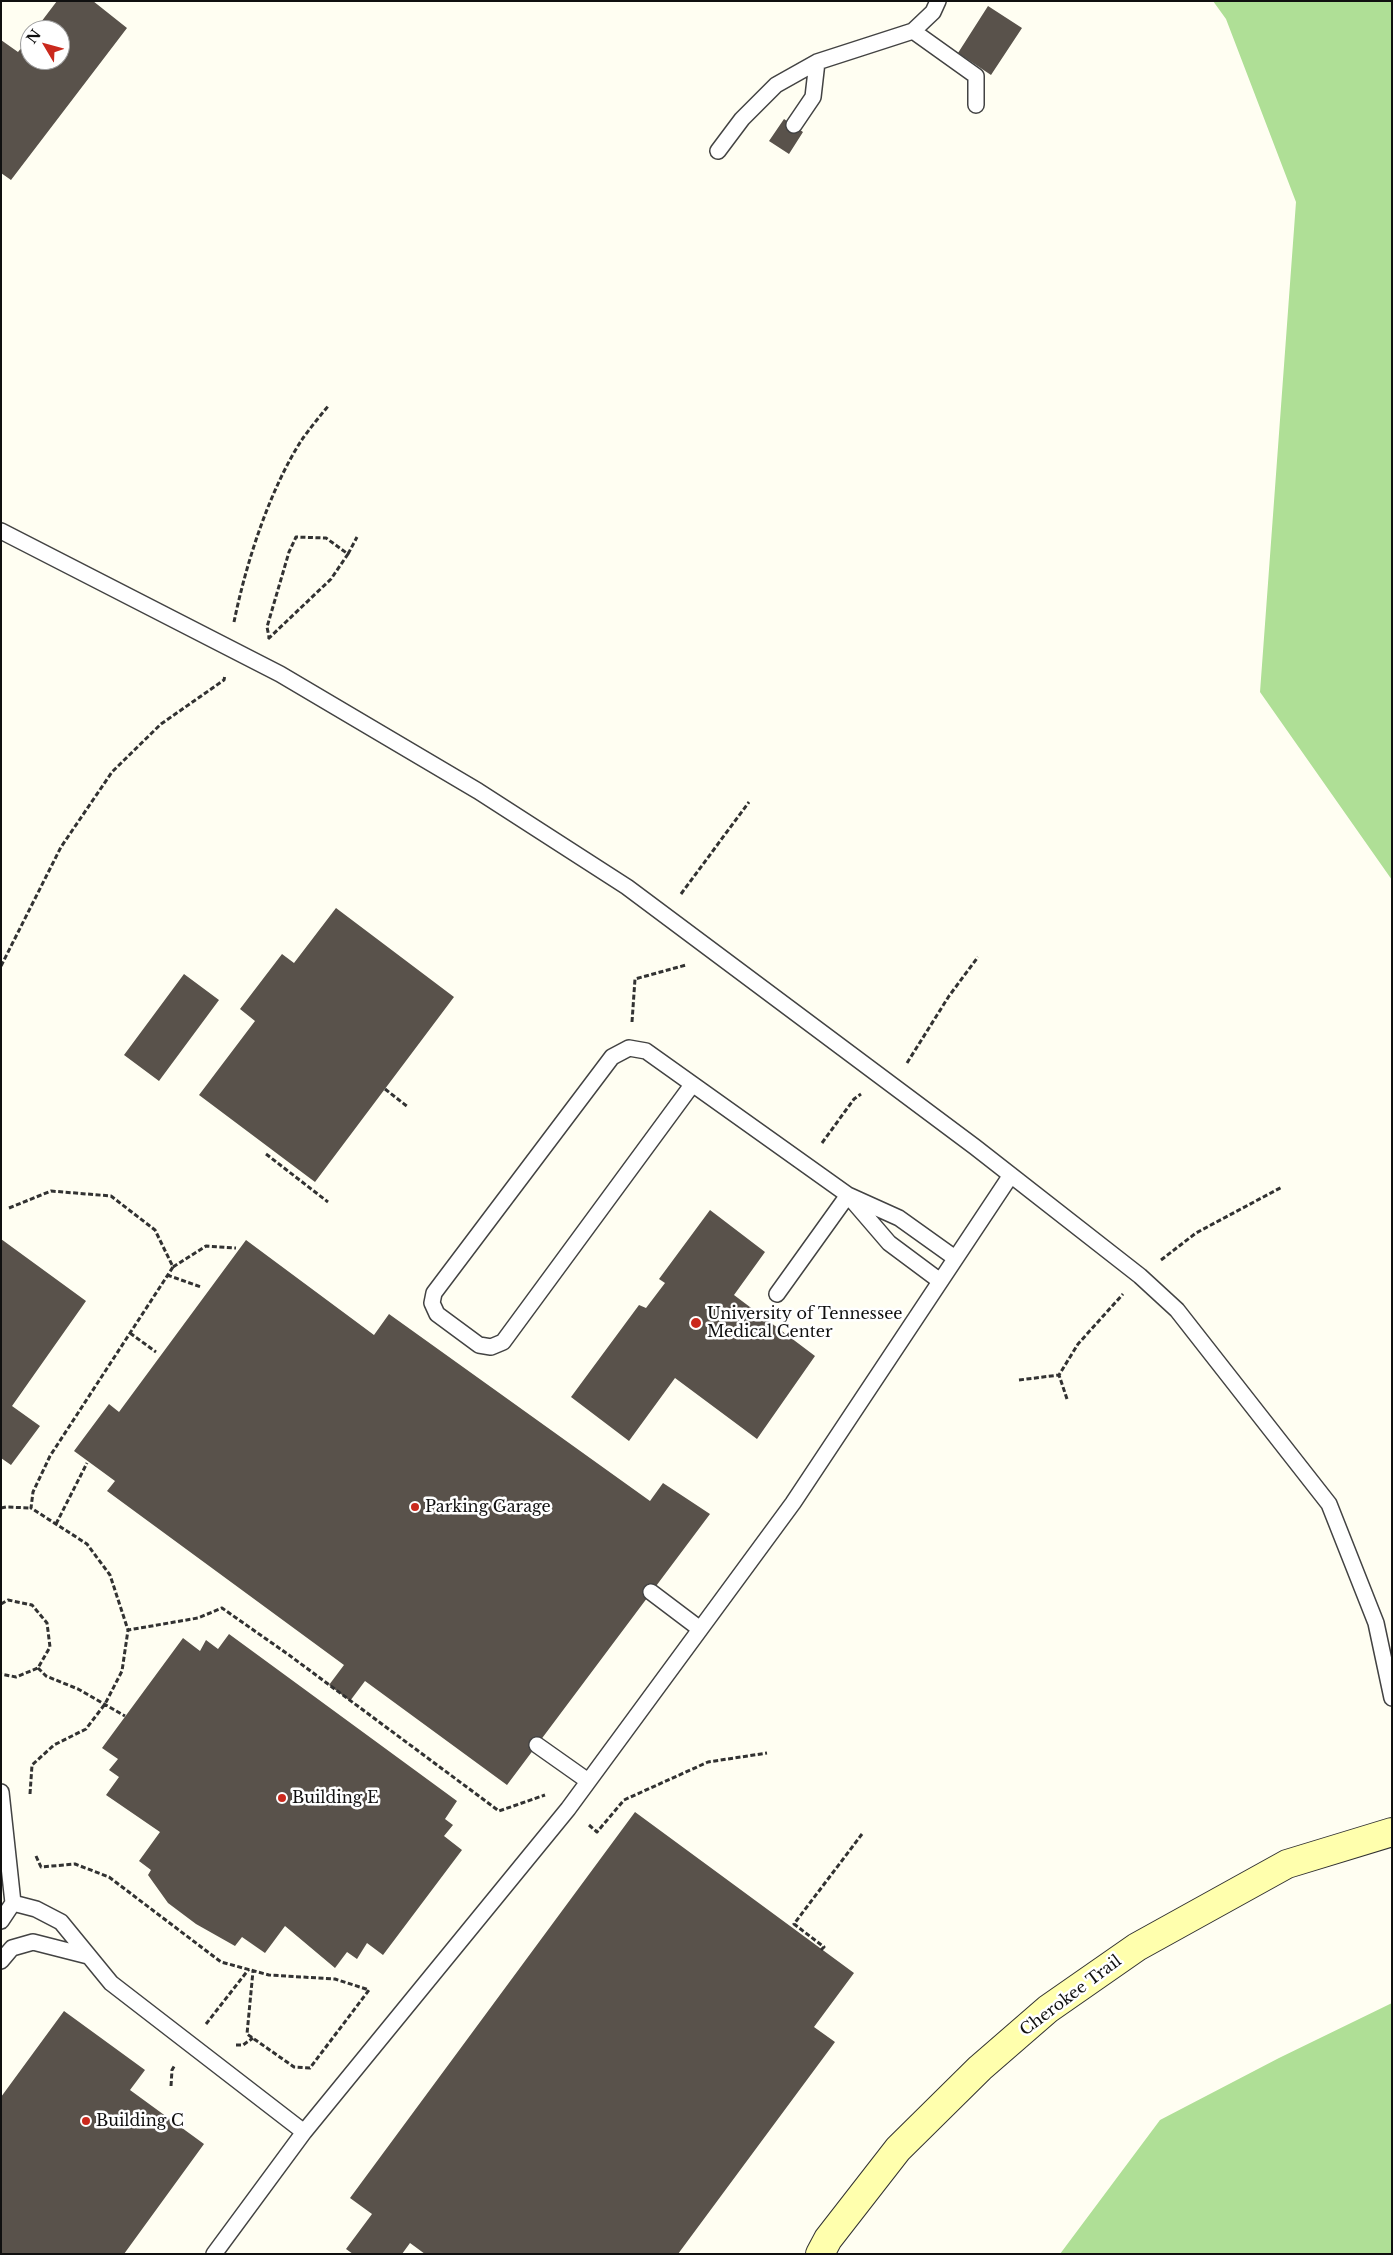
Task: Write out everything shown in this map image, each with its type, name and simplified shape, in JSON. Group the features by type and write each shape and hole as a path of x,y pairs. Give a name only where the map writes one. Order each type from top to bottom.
{"street":[{"name":"Cherokee Trail","path":"820,2254 828,2239 898,2149 980,2068 1048,2010 1136,1947 1287,1864 1392,1832"}],"lane":[{"path":"718,151 742,118 776,85 816,62 913,31 933,12 938,1"},
{"path":"913,31 976,76 976,105"},
{"path":"794,125 814,97 816,62"},
{"path":"1,531 229,646 478,792 627,887 1011,1174 1140,1276 1177,1310 1329,1504 1376,1623 1392,1698"},
{"path":"692,1085 503,1342 491,1347 479,1345 437,1314 432,1303 434,1293 612,1057 629,1048 646,1051 848,1195 899,1218 955,1258"},
{"path":"214,2254 304,2132 568,1809 793,1503 1011,1174"},
{"path":"848,1195 889,1244 940,1281"},
{"path":"776,1294 848,1195"},
{"path":"651,1592 700,1629"},
{"path":"537,1745 588,1781"},
{"path":"1,1921 13,1903 2,1798"},
{"path":"13,1903 36,1909 61,1922 111,1983 304,2132"},
{"path":"1,1961 12,1948 33,1942 88,1956"}],"path":[{"path":"224,680 229,646 250,559 270,501 302,439 329,405"},
{"path":"270,637 267,627 289,552 296,537 326,538 348,554"},
{"path":"1,966 61,847 112,772 161,724 224,680 236,675 270,637 331,579 357,537"},
{"path":"678,897 749,802"},
{"path":"634,998 635,979"},
{"path":"385,1089 408,1107"},
{"path":"266,1154 328,1202"},
{"path":"9,1208 51,1192 111,1196 154,1230 173,1267"},
{"path":"31,1508 32,1492 50,1456 173,1267 206,1246 236,1248"},
{"path":"167,1275 201,1287"},
{"path":"130,1333 156,1352"},
{"path":"1019,1380 1059,1375"},
{"path":"56,1524 87,1463"},
{"path":"1,1508 6,1506 31,1508 87,1544 110,1576 128,1630 122,1671 105,1704 86,1729 54,1745 32,1765 28,1807 2,1798"},
{"path":"1,1604 8,1600 32,1605 47,1623 50,1647 38,1668 16,1677 1,1674"},
{"path":"128,1630 198,1618 222,1608 500,1811 546,1795 568,1809 597,1832 624,1800 708,1762 767,1753"},
{"path":"38,1668 46,1676 78,1689 125,1716"},
{"path":"821,1950 824,1947 794,1924 862,1834"},
{"path":"34,1854 41,1867 75,1864 108,1877 221,1962 269,1975 335,1979 368,1990 310,2068 294,2067 247,2034 253,1971"}],"green space":[{"path":"1213,1 1392,1 1392,880 1260,692 1296,202 1226,19"},
{"path":"1392,2003 1392,2254 1060,2254 1160,2120 1279,2058"}],"building":[{"path":"57,1 93,1 127,28 11,180 1,173 1,40 18,52 20,50 20,70 70,70 70,20 43,20"},
{"path":"988,6 1022,28 991,75 958,53"},
{"path":"784,119 803,132 789,154 769,141"},
{"path":"336,908 454,997 315,1182 199,1095 255,1021 240,1009 282,954 294,963"},
{"path":"184,974 219,1000 159,1081 124,1055"},
{"path":"710,1210 765,1252 734,1295 815,1356 757,1439 675,1378 629,1441 571,1397 639,1305 646,1308 665,1283 659,1279"},
{"path":"1,1239 86,1301 12,1406 40,1426 11,1465 1,1458"},
{"name":"Parking Garage","path":"246,1240 374,1335 389,1314 650,1501 663,1483 710,1514 507,1785 365,1681 350,1701 329,1685 344,1665 107,1491 115,1481 74,1451 109,1404 119,1412"},
{"name":"Building E","path":"229,1634 457,1801 445,1819 453,1825 444,1836 462,1850 383,1955 367,1943 357,1959 347,1952 335,1968 285,1926 265,1953 242,1937 235,1946 196,1924 168,1903 148,1875 151,1870 139,1861 160,1832 106,1795 119,1777 109,1770 118,1759 102,1748 183,1638 200,1651 206,1640 218,1649"},
{"path":"635,1812 854,1973 814,2027 835,2042 678,2254 425,2254 410,2243 402,2254 353,2254 346,2249 372,2214 350,2198"},
{"name":"Building C","path":"64,2011 145,2070 130,2090 204,2144 124,2254 1,2254 1,2097"}],"place":[{"name":"University of Tennessee Medical Center","path":"696,1323"},
{"name":"Parking Garage","path":"415,1507"},
{"name":"Building E","path":"282,1798"},
{"name":"Building C","path":"86,2121"}]}
